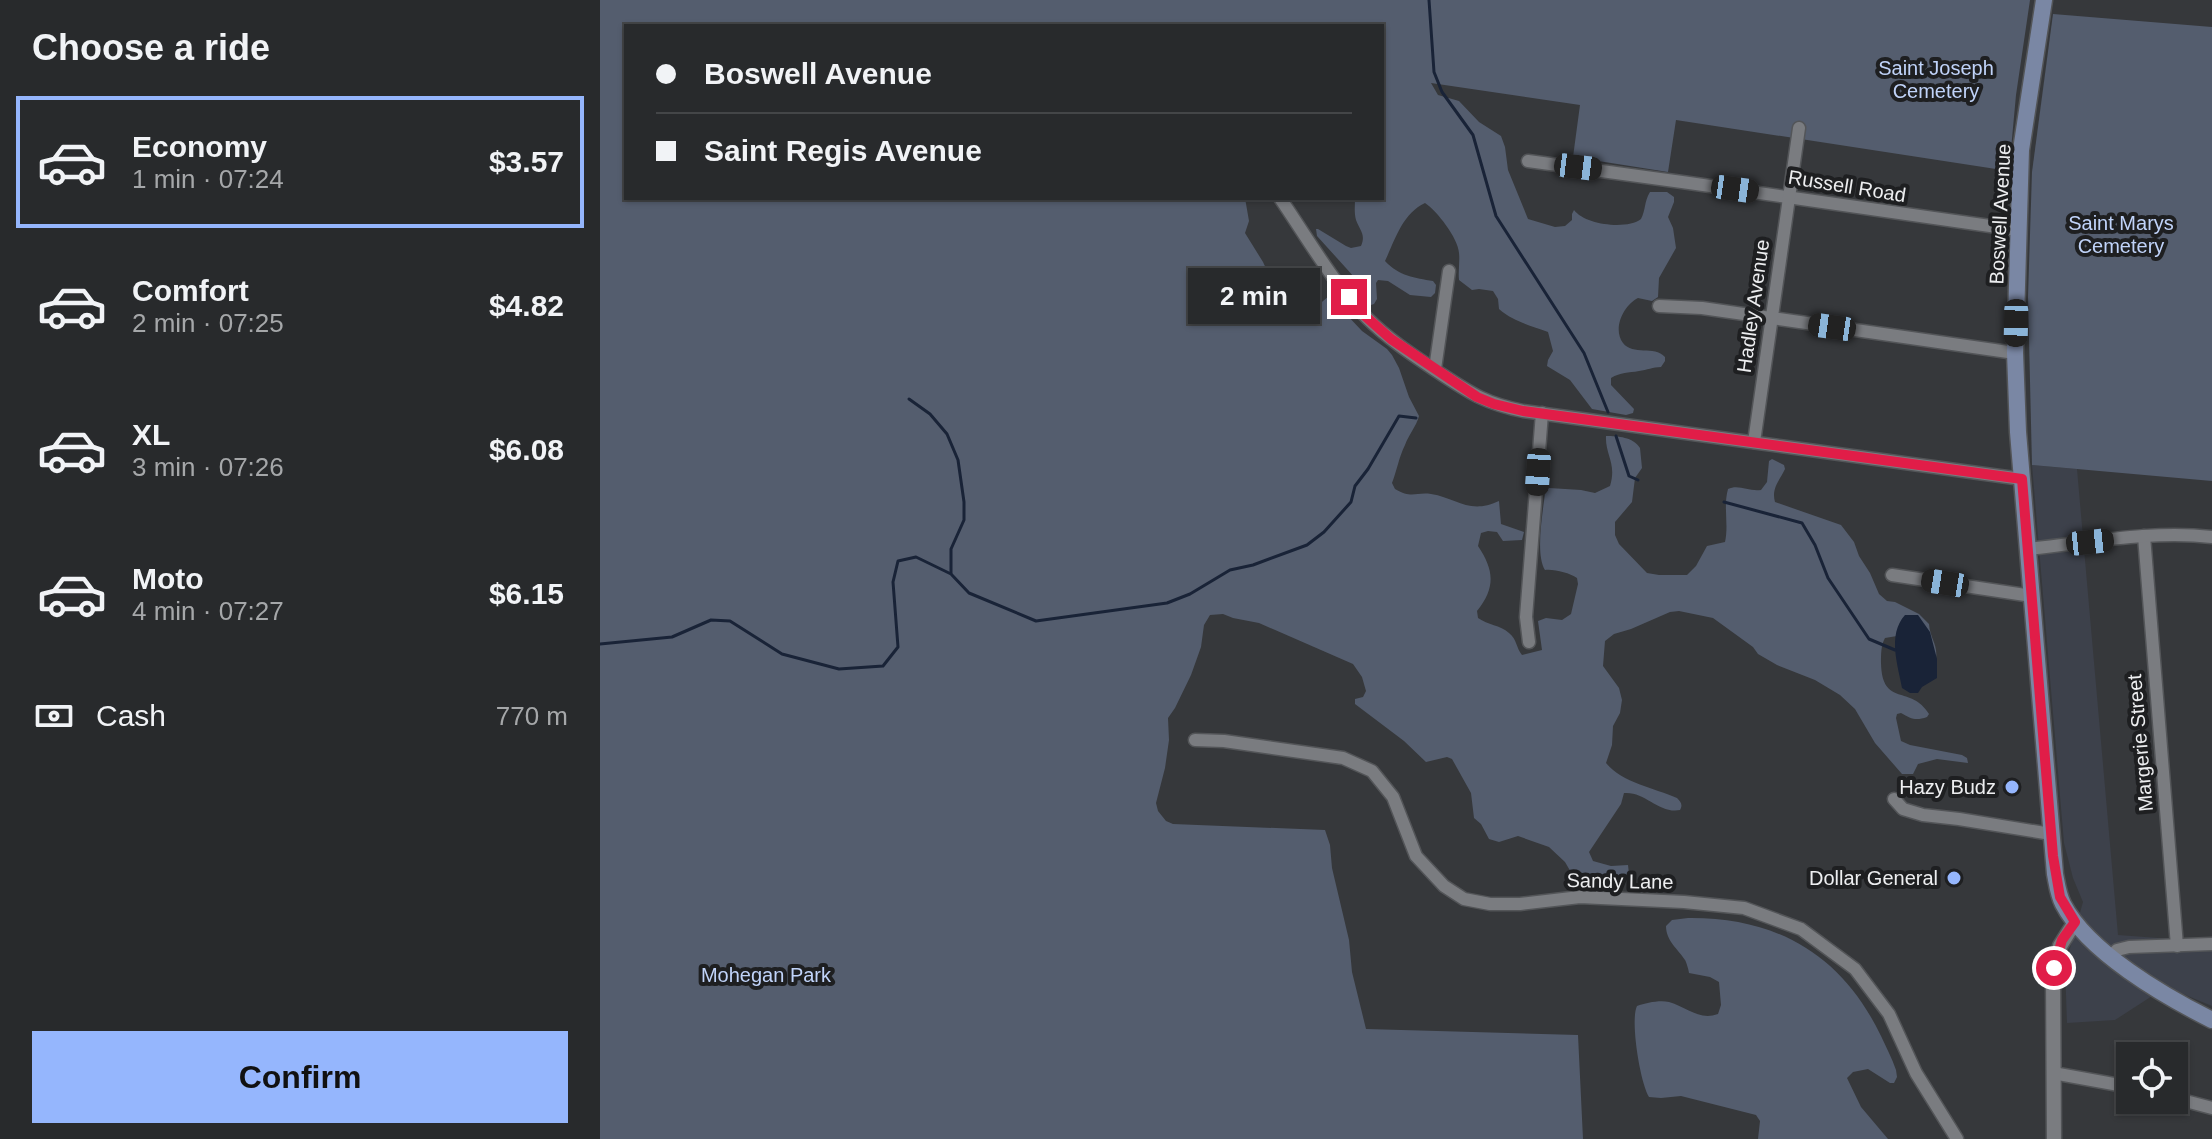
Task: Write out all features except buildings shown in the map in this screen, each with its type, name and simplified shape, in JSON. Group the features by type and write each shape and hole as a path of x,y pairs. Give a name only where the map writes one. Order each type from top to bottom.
{"main road":[{"name":"Boswell Avenue","path":"2044,0 2021,150 2015,353 2027,549 2051,834 2060,897 2075,922"},
{"path":"2075,922 2089,939 2111,956 2167,995 2212,1020"}],"street":[{"name":"Hadley Avenue","path":"1754,442 1799,128"},
{"name":"Russell Road","path":"1528,161 2018,230"},
{"path":"1281,200 1364,315 1391,339 1485,401 1542,413 2022,479"},
{"path":"1435,369 1449,271"},
{"path":"1659,306 1702,308 2015,353"},
{"path":"1529,642 1526,617 1542,413"},
{"path":"2027,549 2144,536 2212,537"},
{"name":"Margerie Street","path":"2144,536 2177,946"},
{"path":"1892,575 2032,596"},
{"name":"Sandy Lane","path":"1195,740 1224,741 1343,758 1372,771 1393,797 1416,856 1444,886 1464,899 1490,904 1580,897 1684,902 1744,908 1801,929 1855,969 1889,1014 1916,1073 1957,1139"},
{"path":"1894,799 1905,810 1923,815 2051,834"},
{"path":"2054,1139 2054,968 2062,940 2075,922"},
{"path":"2111,956 2124,948 2212,944"},
{"path":"2053,1073 2116,1084"},
{"path":"2188,1102 2212,1108"}],"shaded area":[{"path":"2032,465 2077,469 2118,935 2212,942 2212,1006 2166,987 2115,1020 2067,1023 2065,966 2083,902 2064,843"},
{"path":"1905,615 1918,615 1930,632 1937,659 1937,678 1918,693 1902,688 1896,660 1896,632"}],"green space":[{"path":"600,0 2030,0 2009,171 1676,120 1668,172 1573,157 1580,105 1431,83 1438,95 1459,101 1479,122 1501,136 1508,170 1528,219 1555,227 1565,226 1572,220 1574,210 1596,222 1626,224 1641,219 1650,192 1667,192 1674,197 1668,217 1676,248 1659,278 1658,297 1652,301 1638,298 1633,301 1624,311 1619,324 1620,337 1627,347 1660,353 1665,361 1661,367 1611,378 1611,385 1634,409 1633,413 1626,415 1592,409 1570,380 1547,366 1553,351 1548,332 1522,323 1499,309 1493,291 1472,290 1459,280 1459,253 1455,240 1441,218 1425,203 1405,221 1385,261 1402,273 1433,281 1435,293 1431,297 1410,295 1388,281 1378,280 1377,299 1371,305 1355,278 1317,236 1318,229 1351,248 1361,246 1363,235 1355,217 1355,200 1384,200 1384,24 624,24 624,200 1245,200 1249,221 1245,233 1263,262 1284,307 1304,317 1329,296 1362,331 1387,349 1399,368 1419,416 1392,483 1395,489 1410,494 1440,496 1471,506 1499,501 1501,524 1524,532 1522,540 1503,541 1497,532 1481,533 1478,546 1491,578 1487,594 1477,611 1478,618 1509,633 1522,655 1542,650 1538,621 1546,618 1562,620 1571,614 1578,584 1577,578 1545,570 1542,563 1540,533 1545,493 1549,488 1595,493 1610,486 1612,465 1606,436 1629,439 1640,448 1642,468 1635,478 1632,502 1615,522 1615,535 1619,544 1647,573 1659,575 1687,575 1707,546 1725,542 1728,489 1761,490 1767,482 1769,461 1772,459 1784,465 1775,488 1775,502 1841,525 1854,542 1879,594 1887,601 1919,614 1929,624 1936,658 1897,636 1885,638 1883,644 1881,663 1886,686 1922,705 1929,714 1917,719 1897,714 1901,741 1962,755 1968,763 1937,759 1918,764 1913,774 1902,774 1875,743 1855,709 1840,695 1758,654 1713,618 1670,612 1614,634 1605,641 1603,666 1619,688 1622,700 1606,763 1621,776 1677,798 1681,807 1680,810 1665,809 1639,795 1624,793 1621,804 1589,852 1593,861 1611,866 1628,865 1629,874 1621,882 1599,882 1572,874 1565,862 1549,847 1518,836 1499,842 1489,839 1474,818 1471,793 1452,759 1447,757 1426,762 1355,704 1355,699 1363,697 1366,691 1362,677 1353,664 1259,623 1223,614 1210,615 1204,625 1201,647 1191,675 1168,718 1169,740 1156,803 1158,811 1173,824 1325,830 1366,1029 1578,1035 1583,1139 600,1139"},
{"name":"Saint Marys Cemetery","path":"2053,14 2212,27 2212,481 2032,465 2028,297 2032,172"},
{"path":"1720,919 1778,934 1803,946 1847,983 1881,1036 1896,1070 1894,1083 1868,1069 1853,1072 1847,1078 1861,1107 1888,1139 1758,1139 1760,1121 1756,1115 1681,1096 1649,1097 1637,1051 1637,1006 1669,1002 1711,1016 1718,1014 1721,1005 1719,982 1689,973 1685,961 1668,936 1666,926 1672,920"}],"waterway":[{"path":"1429,0 1434,72 1442,92 1473,135 1496,216 1584,353 1608,412"},
{"path":"909,399 930,414 947,434 958,460 964,520 951,549 951,573"},
{"path":"600,644 672,637 711,620 730,621 782,654 839,669 883,666 898,647 893,582 898,561 916,557 951,574 969,593 1036,621 1167,603 1190,594 1230,570 1307,545 1324,532 1351,502 1355,486 1399,416 1416,418"},
{"path":"1616,436 1629,476 1638,480"},
{"path":"1724,502 1802,523 1828,578 1869,639 1895,650"}],"place":[{"name":"Hazy Budz","path":"2012,787"},
{"name":"Dollar General","path":"1954,878"}],"route":[{"path":"1349,297 1391,339 1477,397 1494,404 1523,411 2022,479 2055,874 2060,897 2075,922 2062,940 2054,968"}],"park label":[{"name":"Saint Joseph Cemetery","path":"1936,80"},
{"name":"Mohegan Park","path":"766,975"}]}
